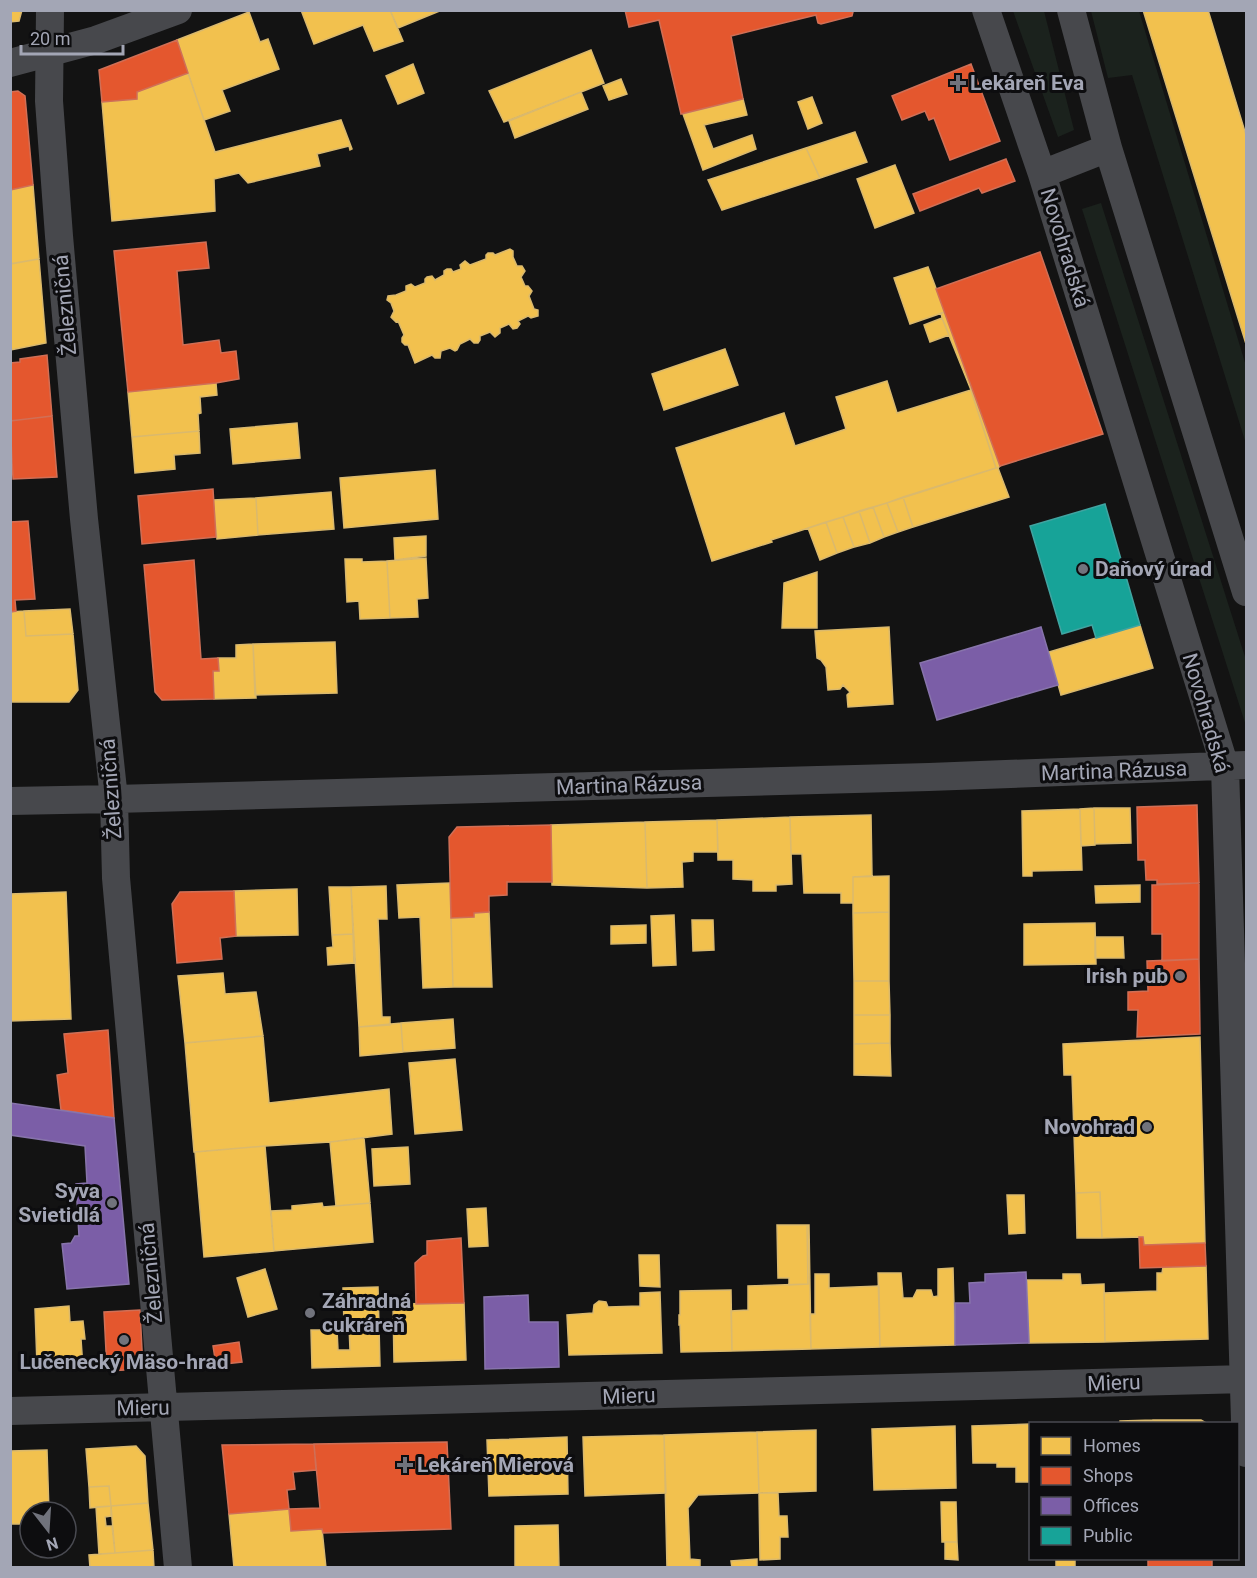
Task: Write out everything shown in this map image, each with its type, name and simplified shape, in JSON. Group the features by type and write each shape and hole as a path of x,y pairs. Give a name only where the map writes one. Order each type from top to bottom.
{"street":[{"name":"Železničná","path":"50,10 49,102 84,519 114,799 116,878 178,1568"},
{"path":"10,63 96,40 178,10"},
{"name":"Novohradská","path":"986,10 1236,766 1246,1453"},
{"path":"1071,10 1108,148 1246,592"},
{"name":"Novohradská","path":"1042,174 1108,148"},
{"name":"Martina Rázusa","path":"10,801 929,777 1236,766"},
{"name":"Mieru","path":"10,1411 1246,1379"}],"shaded area":[{"path":"1013,11 1044,11 1074,130 1058,137"},
{"path":"1091,11 1139,11 1246,366 1246,444 1132,75 1108,78"},
{"path":"1101,203 1246,660 1246,726 1082,209"}],"building: Homes":[{"path":"10,10 22,10 19,21 10,22"},
{"path":"301,10 390,10 403,41 374,51 363,25 314,44"},
{"path":"390,10 442,10 398,28"},
{"path":"1143,10 1208,10 1246,135 1246,344"},
{"path":"249,12 260,42 268,39 279,69 222,90 230,111 204,120 177,40"},
{"path":"591,50 604,83 504,122 489,91"},
{"path":"413,64 424,93 398,104 386,76"},
{"path":"188,73 215,152 341,120 352,149 350,150 349,146 317,154 320,166 248,183 239,173 214,179 215,211 112,221 102,102 137,99 137,92"},
{"path":"621,79 627,94 609,100 603,86"},
{"path":"581,92 588,109 515,138 509,121"},
{"path":"812,97 822,123 808,129 798,102"},
{"path":"743,99 747,115 704,125 713,149 752,135 756,149 703,170 683,114"},
{"path":"855,132 867,162 820,178 806,148"},
{"path":"806,148 820,178 722,210 708,180"},
{"path":"895,165 914,213 875,228 857,179"},
{"path":"33,185 39,259 10,264 10,190"},
{"path":"510,249 513,251 517,266 522,266 525,271 521,277 525,286 532,291 529,296 534,309 538,310 538,316 531,318 528,316 518,321 520,324 517,328 513,329 509,324 500,328 500,333 495,337 490,332 480,336 478,343 470,339 460,344 455,351 450,348 441,351 440,358 432,355 415,363 408,345 402,342 404,335 398,321 396,322 391,317 394,311 387,300 388,296 406,291 406,286 411,284 415,287 425,283 427,277 432,276 435,280 444,275 447,269 453,272 461,269 460,265 465,261 470,265 486,259 488,253 495,255"},
{"path":"39,259 46,343 10,350 10,264"},
{"path":"928,267 945,312 910,324 894,278"},
{"path":"945,312 1000,466 998,468 996,468 971,390 942,318 941,313"},
{"path":"942,318 949,335 930,342 924,325"},
{"path":"725,349 738,385 664,410 652,374"},
{"path":"887,381 897,413 971,390 996,468 712,561 676,448 784,413 795,446 846,429 836,397"},
{"path":"216,383 217,395 200,397 199,431 132,437 128,392"},
{"path":"297,423 300,458 233,464 230,429"},
{"path":"199,431 200,453 174,455 175,469 135,473 132,437"},
{"path":"998,468 1009,497 913,527 903,497"},
{"path":"435,470 438,519 344,528 340,478"},
{"path":"331,492 334,529 258,535 256,498"},
{"path":"903,497 913,527 898,532 887,503"},
{"path":"256,498 258,535 217,539 213,500"},
{"path":"887,503 898,532 884,537 873,507"},
{"path":"873,507 884,537 870,543 859,511"},
{"path":"859,511 870,543 854,547 843,517"},
{"path":"843,517 854,547 837,553 826,522"},
{"path":"826,522 837,553 820,560 808,528"},
{"path":"426,536 426,556 395,560 394,538"},
{"path":"426,558 428,598 417,599 418,617 390,618 387,561"},
{"path":"345,559 362,559 362,562 387,561 390,618 360,619 359,601 347,602"},
{"path":"817,572 817,628 782,628 784,583"},
{"path":"70,609 73,634 26,636 24,611"},
{"path":"24,611 26,636 73,634 78,690 69,702 10,702 10,612"},
{"path":"1140,625 1153,668 1061,695 1049,652"},
{"path":"889,627 893,704 848,707 847,695 850,692 843,685 840,689 828,690 826,667 817,658 815,631"},
{"path":"335,642 337,693 255,695 253,644"},
{"path":"253,644 256,698 214,699 213,671 219,671 218,658 236,658 236,645"},
{"path":"1094,808 1130,808 1131,843 1095,844"},
{"path":"1094,808 1095,845 1081,846 1080,809"},
{"path":"1080,809 1082,870 1032,871 1032,876 1023,876 1022,811"},
{"path":"871,815 872,876 853,877 853,903 841,903 841,893 804,893 802,854 791,854 790,817"},
{"path":"790,817 792,884 776,885 776,891 753,891 753,880 733,879 733,860 718,860 717,820"},
{"path":"717,820 718,852 693,852 693,861 682,862 683,887 647,888 645,822"},
{"path":"645,822 647,888 552,885 551,825"},
{"path":"889,876 889,912 853,913 853,877"},
{"path":"450,883 453,987 423,988 420,917 399,918 397,885"},
{"path":"1140,885 1140,902 1096,903 1095,886"},
{"path":"386,886 387,919 378,919 382,1017 390,1017 390,1025 359,1027 351,887"},
{"path":"329,887 351,887 353,934 332,935"},
{"path":"297,889 298,935 236,936 234,891"},
{"path":"66,892 71,1019 10,1021 10,894"},
{"path":"489,912 492,987 453,987 451,918 474,917 474,913"},
{"path":"889,912 889,981 854,981 853,913"},
{"path":"674,915 676,965 653,966 651,916"},
{"path":"692,920 713,920 714,950 693,951"},
{"path":"1095,923 1096,964 1024,965 1024,924"},
{"path":"646,925 646,943 611,944 611,926"},
{"path":"353,934 354,963 328,965 327,948 333,947 332,935"},
{"path":"1095,937 1123,937 1124,958 1095,958"},
{"path":"223,973 225,994 256,992 263,1036 185,1043 178,976"},
{"path":"854,981 889,981 890,1015 854,1015"},
{"path":"854,1015 890,1015 890,1043 854,1044"},
{"path":"453,1019 455,1048 403,1052 401,1023"},
{"path":"401,1023 403,1052 360,1056 359,1027"},
{"path":"263,1036 269,1103 389,1089 392,1134 330,1142 194,1152 185,1043"},
{"path":"1200,1037 1205,1243 1144,1245 1143,1237 1102,1238 1100,1192 1076,1193 1072,1075 1064,1075 1063,1044"},
{"path":"890,1043 891,1076 854,1075 854,1044"},
{"path":"455,1059 462,1130 415,1134 409,1063"},
{"path":"364,1138 370,1203 336,1206 330,1142"},
{"path":"265,1146 274,1251 204,1257 195,1152"},
{"path":"408,1147 410,1184 374,1186 372,1149"},
{"path":"1100,1192 1102,1238 1077,1238 1076,1193"},
{"path":"1007,1195 1024,1195 1025,1233 1009,1234"},
{"path":"322,1203 323,1207 370,1203 373,1242 274,1251 271,1211 292,1210 292,1206"},
{"path":"486,1208 488,1246 469,1247 467,1209"},
{"path":"777,1225 807,1225 808,1284 789,1285 789,1278 778,1278"},
{"path":"807,1225 809,1225 811,1349 732,1351 731,1311 748,1310 748,1286 808,1284"},
{"path":"639,1255 659,1255 660,1287 640,1286"},
{"path":"1206,1266 1208,1339 1105,1342 1104,1293 1157,1291 1157,1273 1162,1273 1163,1267"},
{"path":"953,1268 955,1345 880,1347 878,1273 901,1273 903,1298 913,1298 917,1290 931,1290 933,1297 938,1296 938,1269"},
{"path":"265,1269 277,1309 248,1317 237,1278"},
{"path":"815,1274 829,1274 829,1288 879,1286 880,1347 811,1349 810,1314 815,1314"},
{"path":"1063,1274 1080,1274 1081,1285 1104,1284 1105,1342 1029,1343 1027,1280 1063,1280"},
{"path":"378,1287 380,1366 312,1368 311,1330 337,1330 338,1350 350,1350 349,1326 344,1326 343,1288"},
{"path":"731,1290 732,1351 681,1352 680,1291"},
{"path":"660,1292 662,1353 569,1355 567,1315 593,1313 594,1305 599,1301 606,1302 608,1307 640,1306 640,1293"},
{"path":"464,1303 466,1360 394,1362 393,1304"},
{"path":"69,1306 70,1322 83,1321 85,1339 81,1339 83,1368 65,1369 65,1364 37,1365 35,1309"},
{"path":"1153,1420 1201,1420 1204,1422 1153,1422"},
{"path":"1153,1420 1153,1422 1120,1422"},
{"path":"1029,1424 1029,1482 1016,1482 1016,1467 997,1467 997,1463 973,1463 972,1426"},
{"path":"955,1426 956,1488 874,1490 872,1429"},
{"path":"816,1430 816,1491 759,1493 757,1432"},
{"path":"757,1432 759,1493 698,1495 688,1508 690,1559 700,1560 700,1568 667,1568 664,1435"},
{"path":"664,1435 666,1493 585,1496 583,1437"},
{"path":"567,1437 568,1494 489,1496 487,1440"},
{"path":"136,1446 145,1456 148,1503 111,1506 109,1486 89,1487 86,1449"},
{"path":"47,1450 49,1500 18,1500 18,1524 10,1524 10,1451"},
{"path":"109,1486 111,1506 90,1508 89,1487"},
{"path":"759,1493 778,1493 779,1516 787,1516 788,1537 780,1537 780,1559 760,1560"},
{"path":"941,1502 956,1502 957,1542 942,1542"},
{"path":"148,1503 153,1550 115,1553 111,1506"},
{"path":"111,1506 111,1516 105,1517 106,1526 112,1526 115,1553 99,1554 96,1507"},
{"path":"289,1509 291,1531 322,1529 326,1568 234,1568 229,1514"},
{"path":"558,1525 559,1568 515,1568 515,1526"},
{"path":"945,1542 957,1542 958,1560 945,1559"},
{"path":"153,1550 154,1568 90,1568 89,1555"},
{"path":"757,1559 757,1568 732,1568 731,1561"},
{"path":"1056,1560 1075,1560 1075,1568 1056,1568"}],"building: Shops":[{"path":"625,10 853,10 853,12 852,16 821,24 818,23 816,15 731,36 743,99 681,114 659,20 629,27"},
{"path":"177,40 188,73 137,92 137,99 102,102 99,70"},
{"path":"971,64 1000,141 950,160 934,118 929,120 925,111 902,120 892,96"},
{"path":"18,91 25,96 33,185 10,190 10,92"},
{"path":"1006,159 1015,181 982,193 979,188 920,211 913,194"},
{"path":"206,242 209,268 177,271 183,345 219,340 221,353 236,351 239,379 128,392 114,251"},
{"path":"1040,252 1103,434 1000,466 936,289"},
{"path":"47,355 52,416 10,421 10,363"},
{"path":"52,416 57,477 13,479 10,421"},
{"path":"213,489 216,537 142,544 138,496"},
{"path":"28,521 35,599 15,600 16,611 10,612 10,522"},
{"path":"194,560 201,659 218,658 219,671 213,671 214,699 162,700 155,692 144,565"},
{"path":"1197,805 1199,883 1157,884 1157,880 1146,880 1145,860 1138,860 1137,807"},
{"path":"551,825 552,882 507,882 507,895 489,896 489,912 474,913 474,917 451,918 449,837 457,827"},
{"path":"1199,883 1199,959 1162,961 1162,934 1152,934 1152,885"},
{"path":"234,891 236,936 220,938 222,959 177,963 172,904 180,892"},
{"path":"1199,959 1200,1034 1137,1037 1138,1010 1128,1010 1128,992 1148,991 1147,961"},
{"path":"108,1030 114,1118 61,1110 57,1075 68,1073 64,1034"},
{"path":"1139,1237 1143,1237 1144,1245 1205,1243 1206,1266 1140,1268"},
{"path":"461,1238 464,1303 416,1304 415,1263 427,1255 427,1241"},
{"name":"Lučenecký Mäso-hrad","path":"140,1310 143,1369 107,1371 104,1312"},
{"path":"239,1342 242,1362 216,1365 213,1346"},
{"path":"447,1442 451,1529 323,1533 322,1529 291,1531 289,1509 320,1508 314,1444"},
{"path":"314,1444 316,1470 293,1472 295,1489 287,1490 289,1509 229,1514 222,1445"},
{"path":"1148,1560 1212,1560 1212,1567 1148,1568"}],"building: Offices":[{"path":"1041,627 1058,685 937,720 920,663"},
{"path":"10,1103 114,1118 129,1284 67,1289 62,1244 71,1243 75,1236 79,1236 76,1184 87,1183 85,1146 10,1135"},
{"path":"1026,1272 1029,1343 955,1345 955,1303 970,1303 969,1283 985,1282 985,1274"},
{"path":"528,1295 529,1322 558,1322 559,1367 485,1369 484,1297"}],"building: Public":[{"path":"1105,504 1140,625 1096,638 1092,625 1062,634 1030,526"}],"place":[{"name":"Lekáreň Eva","path":"958,83"},
{"name":"Daňový úrad","path":"1083,569"},
{"name":"Irish pub","path":"1180,976"},
{"name":"Novohrad","path":"1147,1127"},
{"name":"Syva Svietidlá","path":"112,1203"},
{"name":"Záhradná cukráreň","path":"310,1313"},
{"name":"Lučenecký Mäso-hrad","path":"124,1340"},
{"name":"Lekáreň Mierová","path":"405,1465"}]}
